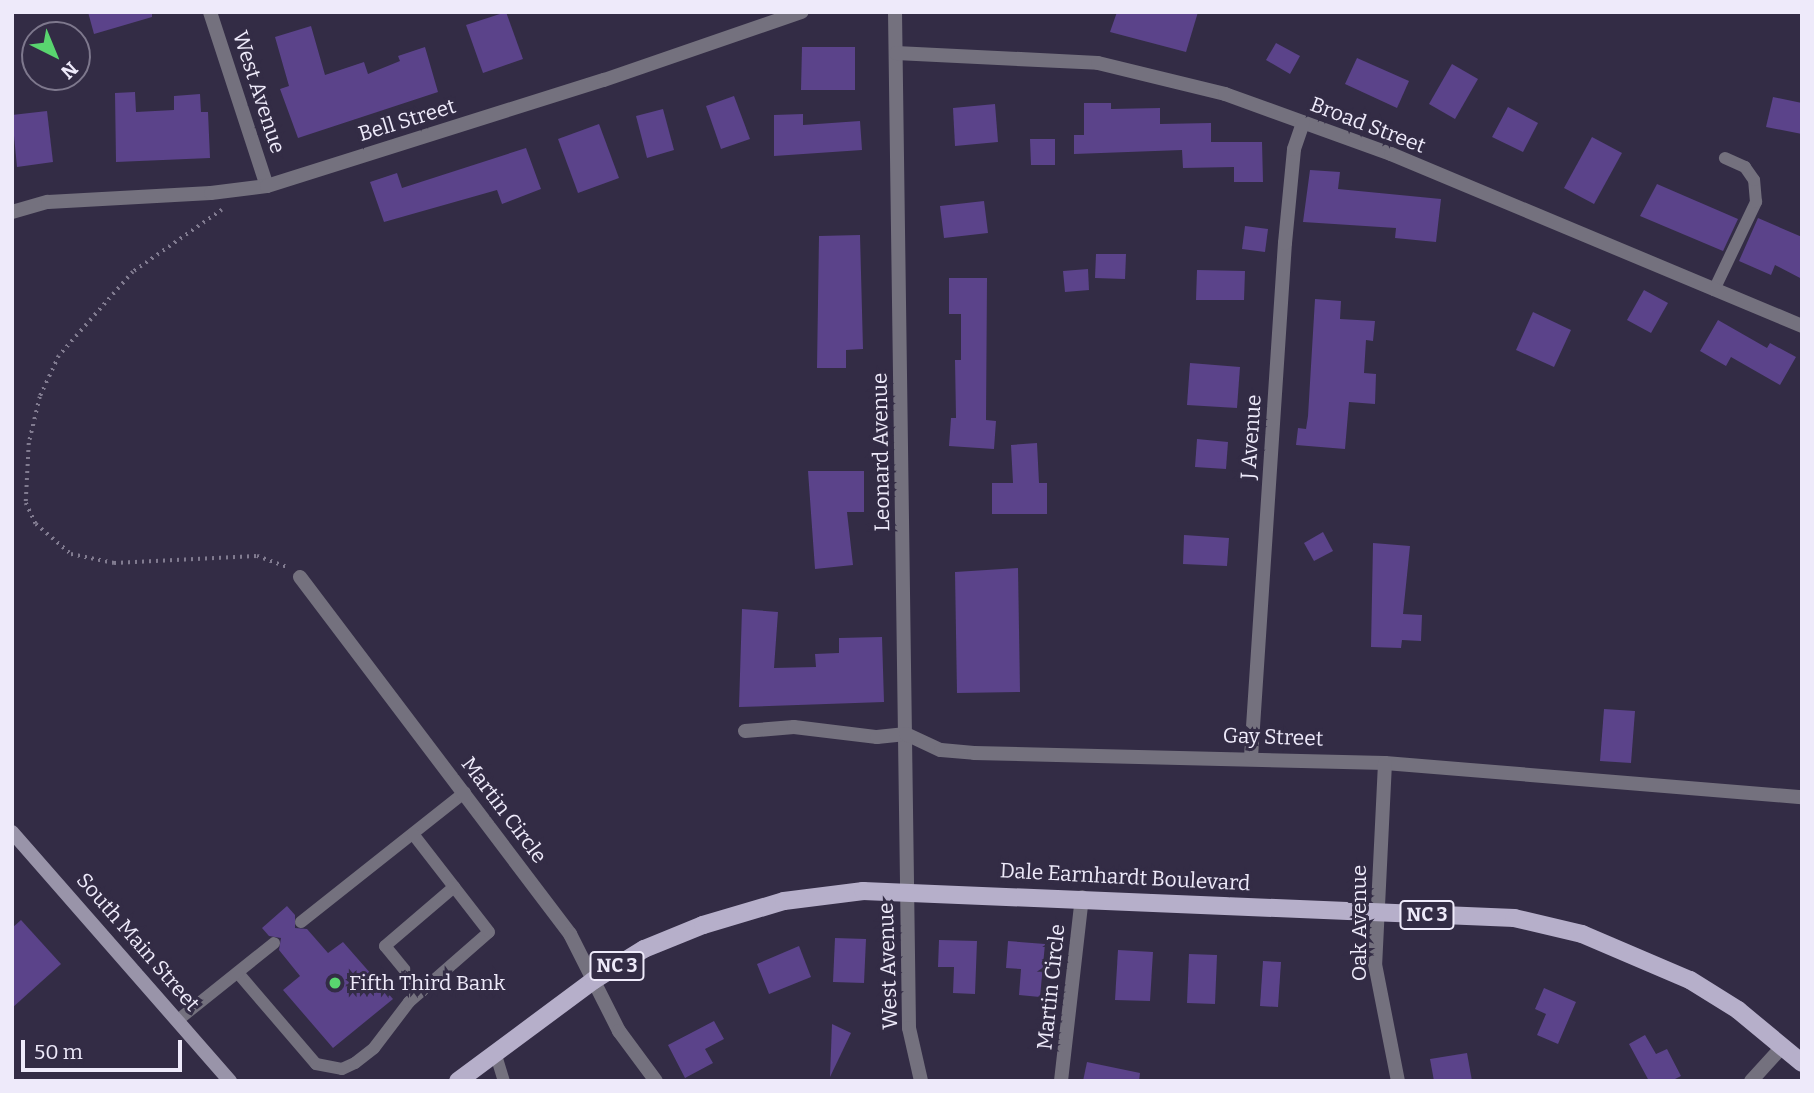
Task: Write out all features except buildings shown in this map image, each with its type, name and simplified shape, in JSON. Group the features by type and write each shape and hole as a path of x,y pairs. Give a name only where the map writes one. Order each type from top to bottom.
{"main road":[{"name":"South Main Street","path":"12,832 230,1081"},
{"name":"Dale Earnhardt Boulevard","path":"458,1081 594,980 667,940 784,901 863,891 1082,897 1514,918 1582,934 1690,980 1783,1046 1802,1063"}],"street":[{"name":"West Avenue","path":"210,12 267,186"},
{"name":"Bell Street","path":"12,212 48,202 211,194 267,186 604,80 802,12"},
{"name":"Leonard Avenue","path":"895,12 907,891"},
{"name":"Broad Street","path":"896,53 1098,63 1225,94 1391,154 1802,326"},
{"name":"J Avenue","path":"1251,757 1285,243 1294,149 1303,123"},
{"name":"Martin Circle","path":"300,577 570,934 619,1031 656,1081"},
{"name":"Gay Street","path":"746,731 794,727 877,737 906,734 941,750 974,753 1251,757 1385,763 1802,797"},
{"name":"Oak Avenue","path":"1385,763 1375,964 1398,1081"},
{"name":"West Avenue","path":"907,891 909,1028 921,1081"},
{"name":"Martin Circle","path":"1061,1081 1082,897"},
{"path":"1751,1081 1783,1046"}],"lane":[{"path":"1714,290 1756,202 1754,180 1745,167 1725,158"},
{"path":"301,922 465,792"},
{"path":"238,973 307,1056 327,1069 355,1063 422,991 489,932 413,834"},
{"path":"422,991 385,946 454,887"},
{"path":"178,1020 274,943"},
{"path":"495,1052 504,1081"}],"path":[{"path":"225,209 134,272 59,355 40,397 29,443 26,503 36,524 71,554 114,563 257,556 277,560 300,577"}],"place":[{"name":"Fifth Third Bank","path":"335,983"}]}
